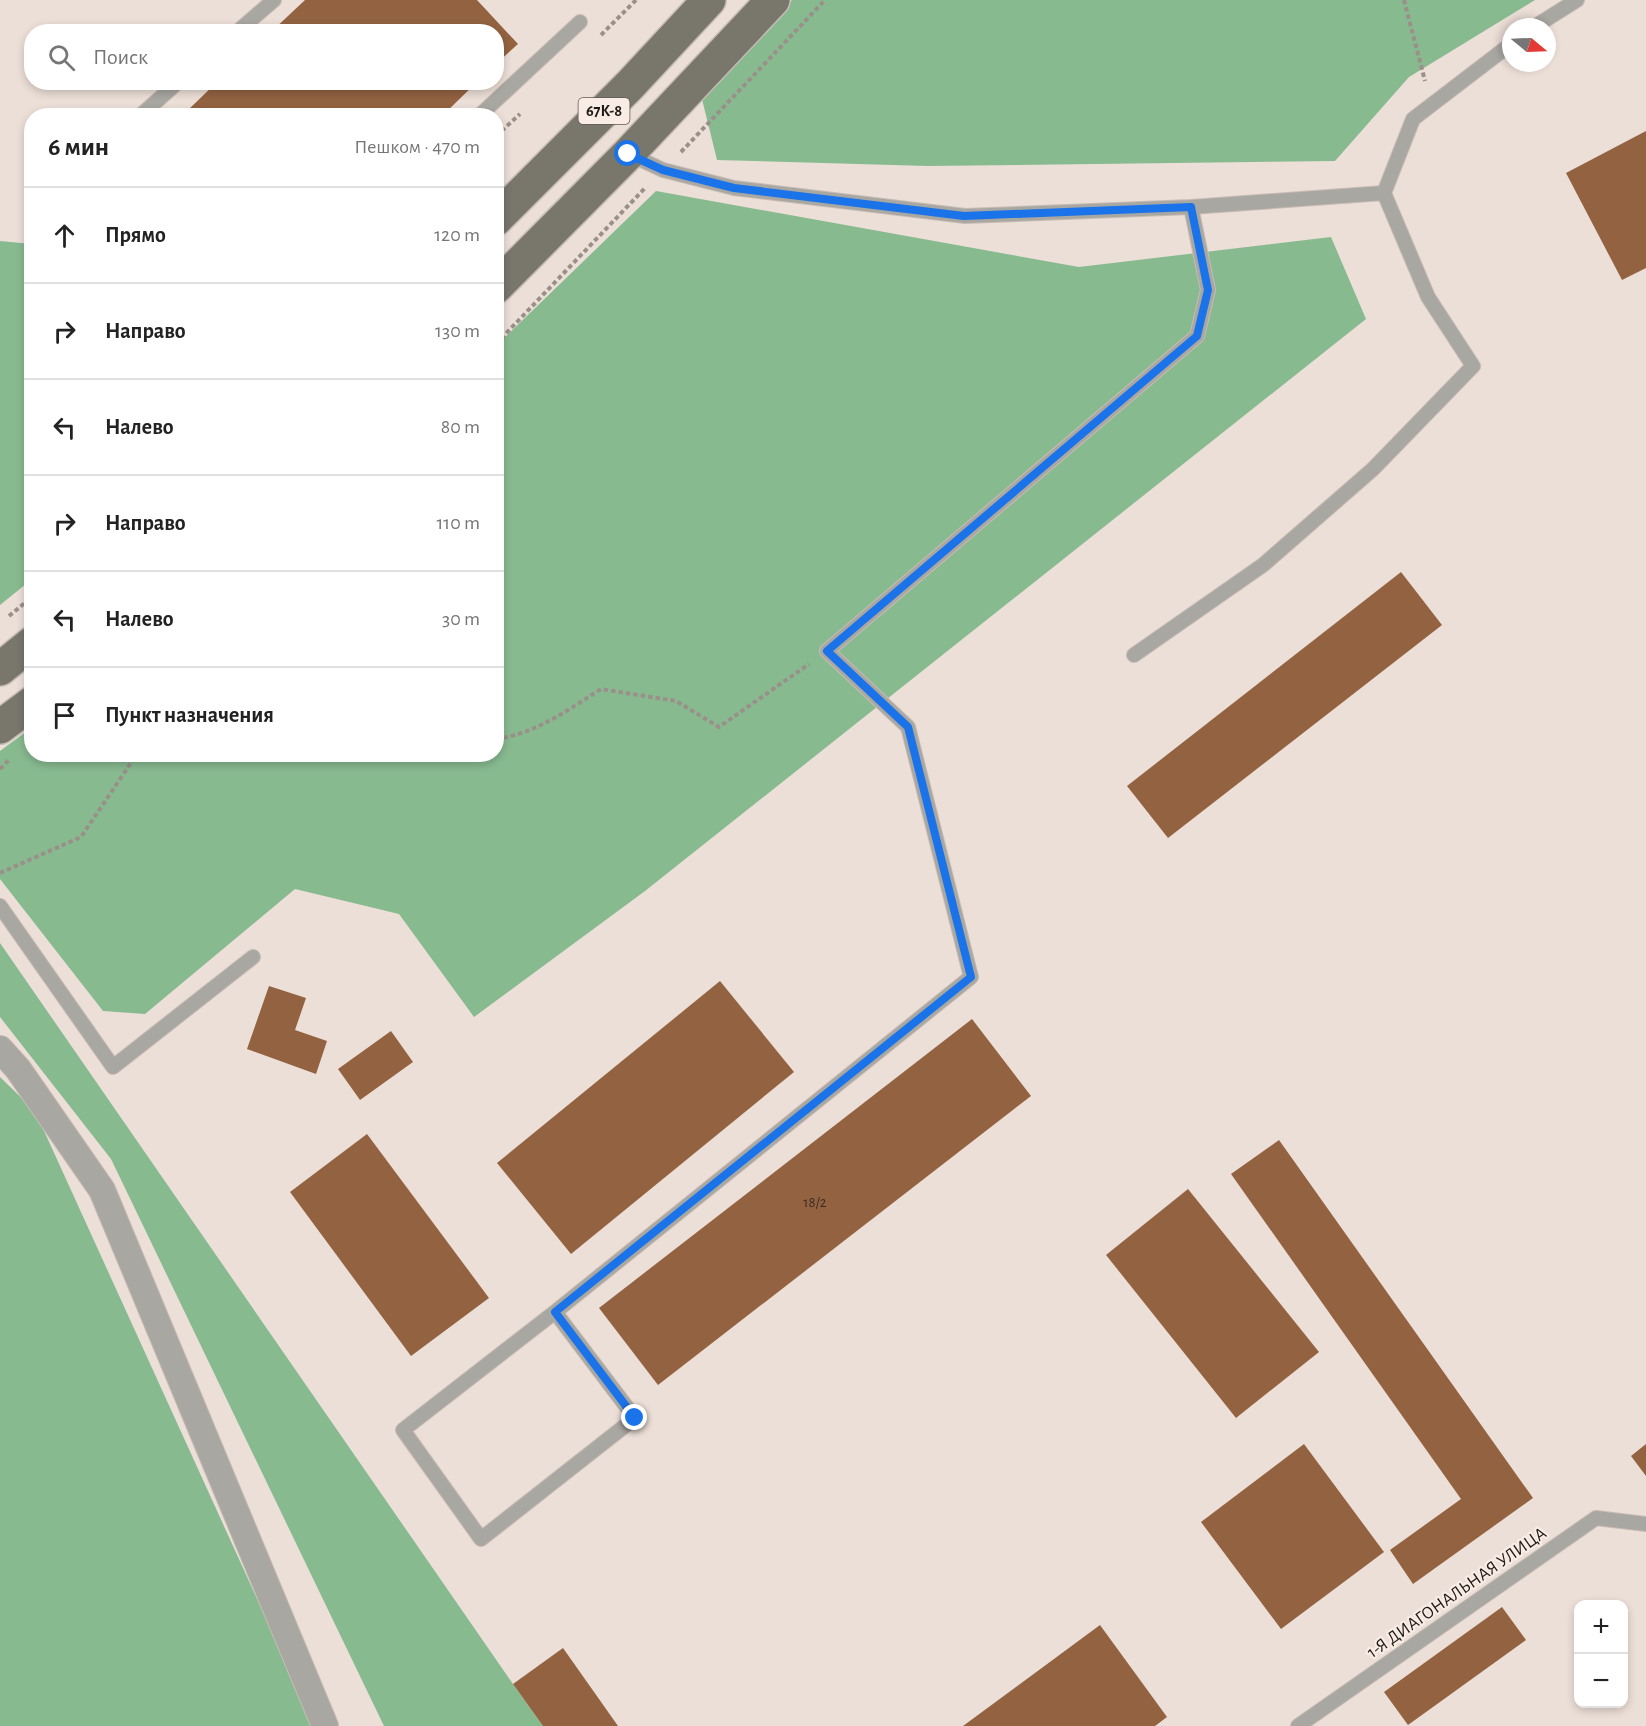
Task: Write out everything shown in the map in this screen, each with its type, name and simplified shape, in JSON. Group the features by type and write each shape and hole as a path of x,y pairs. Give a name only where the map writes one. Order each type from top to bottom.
{"main road":[{"name":"67К-8","path":"504,279 628,154 773,0"},
{"name":"67К-8","path":"504,211 630,85 700,5"},
{"path":"0,669 24,650"},
{"path":"0,727 24,709"}],"street":[{"path":"0,1049 18,1069 102,1190 325,1726"}],"lane":[{"path":"246,24 274,0"},
{"path":"1548,18 1577,0"},
{"path":"488,108 580,22"},
{"path":"1134,655 1263,565 1373,469 1473,366 1428,297 1384,193 1413,119 1502,51"},
{"path":"149,108 169,90"},
{"path":"628,154 663,170 734,188 964,216 1191,207 1384,193"},
{"path":"555,1312 635,1418 482,1539 403,1430 555,1312 971,977 908,727 827,651 1197,336 1208,290 1191,207"},
{"path":"0,906 113,1067 253,957"},
{"name":"1-Я ДИАГОНАЛЬНАЯ УЛИЦА","path":"1298,1726 1596,1518 1646,1524"}],"path":[{"path":"1404,0 1431,105"},
{"path":"8,617 24,604"},
{"path":"504,738 514,736 550,721 601,689 676,701 719,727 827,651"},
{"path":"0,873 81,837 132,762"}],"green space":[{"path":"792,0 1535,0 1502,18 1502,20 1409,77 1335,161 928,166 717,160 701,95"},
{"path":"656,191 1079,267 1331,237 1366,319 645,891 474,1017 399,914 295,889 145,1014 103,1011 0,879 0,751 24,733 24,762 504,762 504,338"},
{"path":"0,241 24,243 24,586 0,605"},
{"path":"0,943 543,1726 384,1726 111,1159 0,1017"},
{"path":"0,1077 35,1111 315,1726 0,1726"}],"building":[{"path":"305,0 477,0 499,24 280,24"},
{"path":"504,29 518,44 504,57"},
{"path":"209,90 469,90 450,108 190,108"},
{"path":"1646,131 1646,268 1622,280 1566,173"},
{"path":"1401,572 1442,625 1168,838 1127,786"},
{"path":"720,981 794,1072 571,1254 497,1163"},
{"path":"269,986 306,998 295,1030 327,1041 316,1074 247,1049"},
{"path":"972,1019 1031,1096 658,1385 599,1308"},
{"path":"391,1031 413,1062 360,1100 338,1069"},
{"path":"367,1134 489,1298 411,1356 290,1192"},
{"path":"1279,1140 1533,1498 1413,1584 1390,1550 1461,1499 1231,1174"},
{"path":"1188,1189 1319,1352 1236,1418 1106,1255"},
{"path":"1304,1444 1384,1552 1281,1629 1201,1522"},
{"path":"1646,1444 1646,1476 1631,1456"},
{"path":"1502,1607 1526,1640 1408,1725 1384,1692"},
{"path":"1100,1625 1167,1717 1155,1726 963,1726"},
{"path":"563,1648 618,1726 543,1726 513,1684"}],"route":[{"path":"628,154 663,170 734,188 964,216 1191,207 1208,290 1197,336 827,651 908,727 971,977 555,1312 635,1418"}]}
